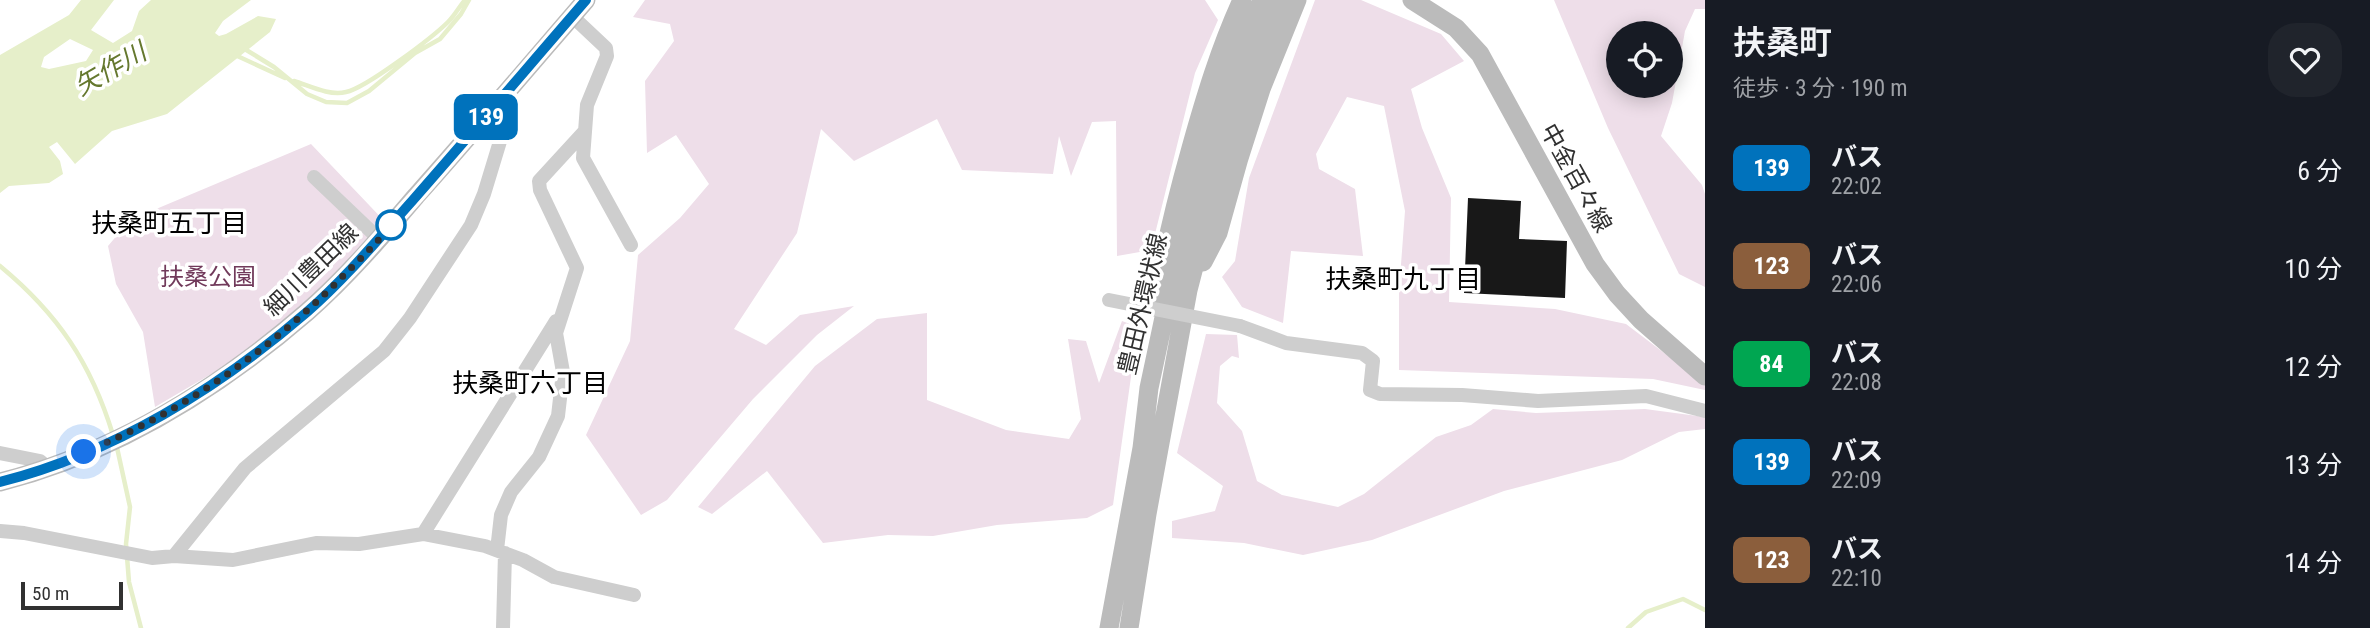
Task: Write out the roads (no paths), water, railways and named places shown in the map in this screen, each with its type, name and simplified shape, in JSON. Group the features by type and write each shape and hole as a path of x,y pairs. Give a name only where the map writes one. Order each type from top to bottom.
{"street":[{"name":"細川豊田線","path":"0,482 47,467 130,433 198,394 253,356 310,310 379,239 586,0"},
{"path":"1149,388 1152,326 1161,265 1205,98 1242,0"},
{"name":"豊田外環状線","path":"1109,628 1139,511 1179,289 1191,206 1226,88 1262,0"},
{"name":"豊田外環状線","path":"1129,628 1149,388 1179,289 1204,230 1234,113 1279,0"},
{"path":"1179,289 1218,233 1261,89 1297,0"},
{"name":"中金百々線","path":"1412,0 1456,28 1480,54 1602,274 1641,320 1705,376"},
{"path":"572,16 606,48 604,67 587,105 583,158 631,245"},
{"path":"174,556 245,468 384,351 410,318 471,225 484,194 505,125 508,92"},
{"path":"503,628 501,515 511,492 539,457 558,415 563,372 556,333 577,268 540,190 539,181 584,132"},
{"path":"314,177 379,239"},
{"path":"1109,300 1240,326 1286,344 1362,353 1373,361 1370,390 1380,394 1462,395 1538,401 1646,396 1705,411"},
{"path":"423,534 565,307"},
{"path":"0,453 40,461 47,467"},
{"path":"0,531 24,533 144,556 233,560 316,542 359,544 423,534 501,551 554,577 634,595"}],"water":[{"name":"矢作川","path":"81,0 114,0 91,30 113,43 132,31 139,11 151,0 251,0 223,21 215,33 219,36 258,16 276,19 270,32 167,114 112,131 75,164 57,142 49,147 60,161 63,174 49,183 9,186 0,193 0,55 69,15","holes":["70,39 93,50 86,61 49,69 41,67 44,57"]}],"waterway":[{"path":"294,81 333,93 356,88 429,39 448,22 465,0"},
{"path":"243,48 274,67 307,94 326,102 347,103 369,91 415,53 440,39 469,0"},
{"path":"233,54 285,78"},
{"path":"0,266 39,303 70,342 94,385 113,435"},
{"path":"116,443 130,507 126,544 129,582 141,628"},
{"path":"1628,628 1646,612 1683,599 1705,610"}],"district":[{"name":"扶桑町五丁目","path":"169,223"},
{"name":"扶桑町九丁目","path":"1403,279"},
{"name":"扶桑町六丁目","path":"530,383"}],"park label":[{"name":"扶桑公園","path":"208,277"}]}
